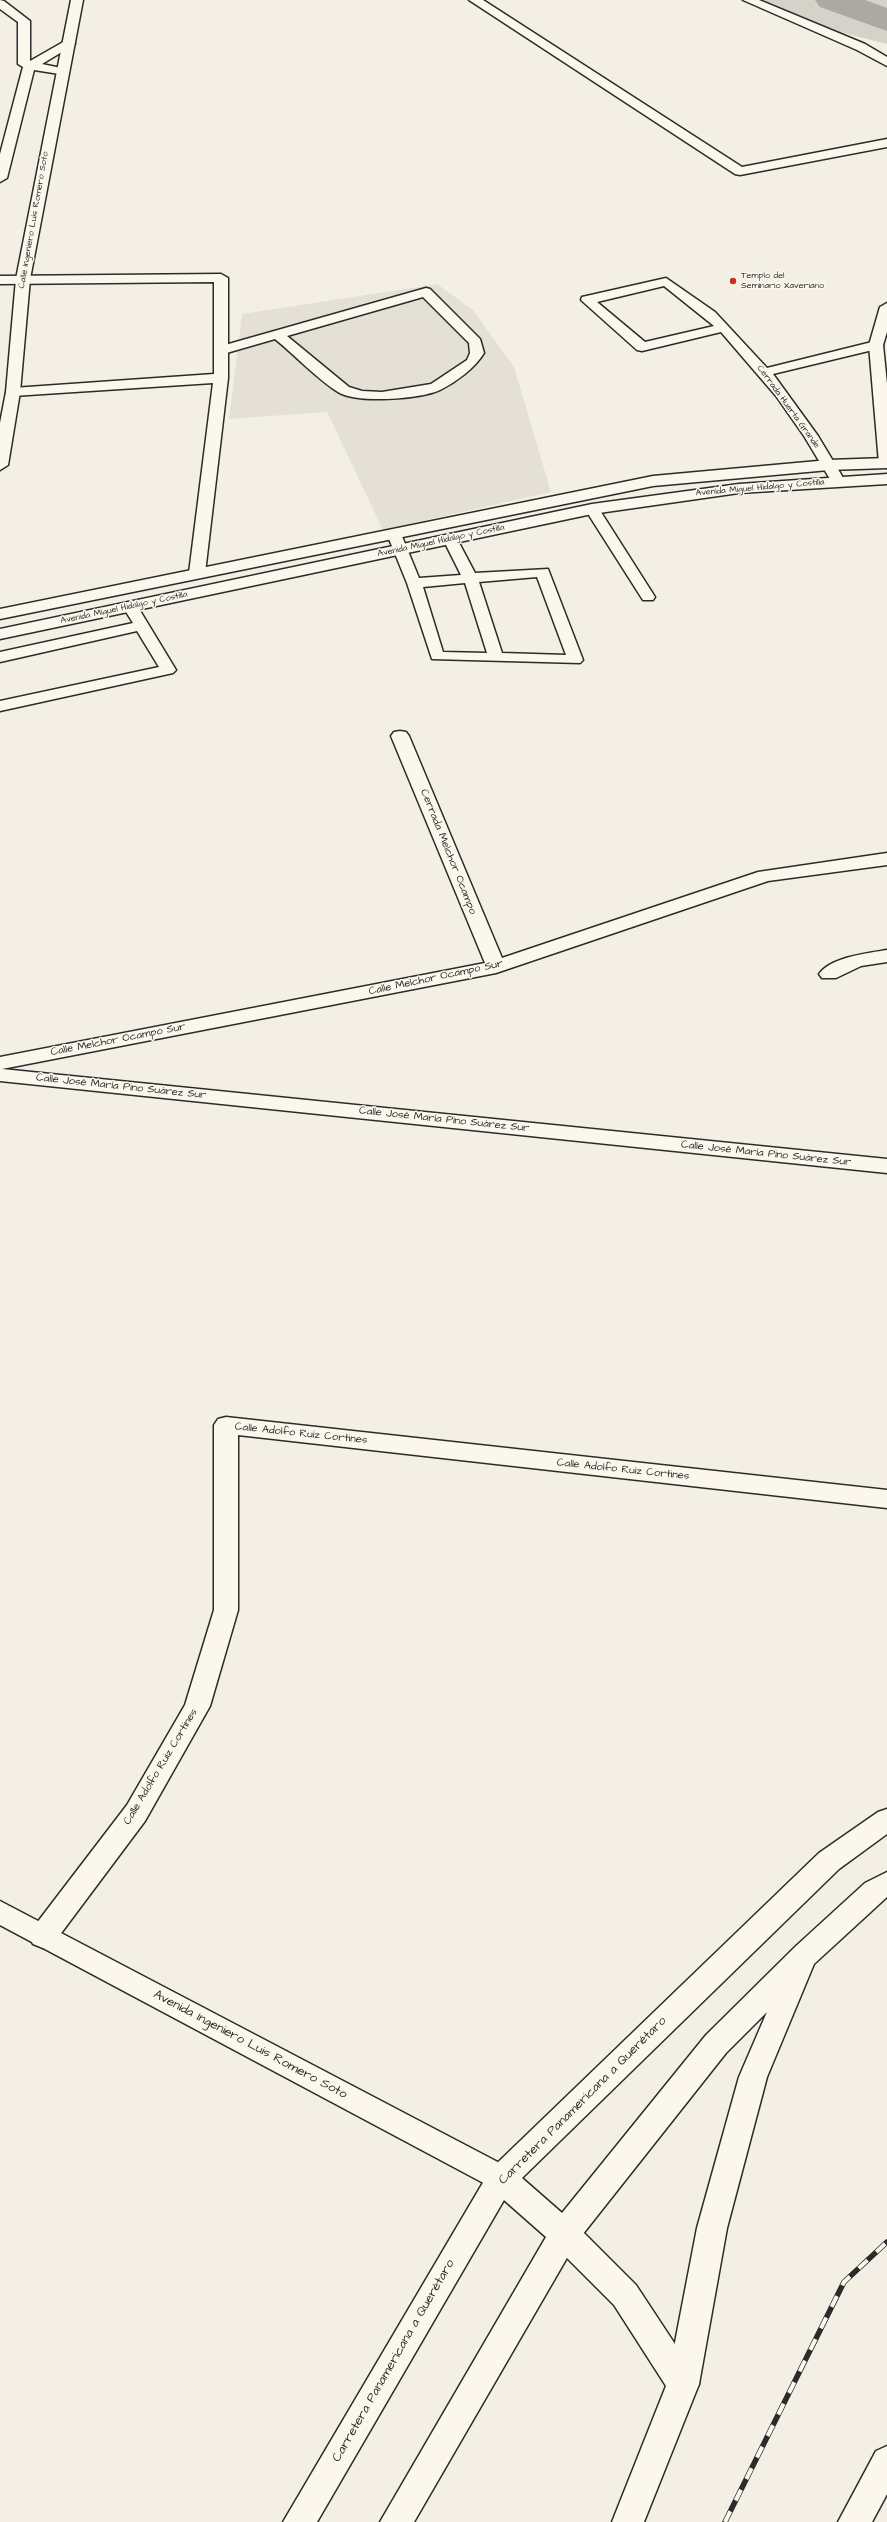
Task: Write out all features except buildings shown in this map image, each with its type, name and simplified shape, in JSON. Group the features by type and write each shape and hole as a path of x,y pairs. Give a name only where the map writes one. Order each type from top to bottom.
{"street":[{"name":"Calle Ingeniero Luis Romero Soto","path":"0,465 13,392 23,280 77,0"},
{"path":"475,0 740,171 887,142"},
{"path":"749,0 861,47 887,62"},
{"path":"0,3 24,21 24,64 29,67 62,72"},
{"path":"0,178 29,67 69,44"},
{"path":"0,280 221,278 223,350 221,378 198,573"},
{"path":"887,307 876,345 887,463"},
{"path":"13,392 221,378"},
{"name":"Avenida Miguel Hidalgo y Costilla","path":"0,614 653,481 829,465 887,463"},
{"name":"Avenida Miguel Hidalgo y Costilla","path":"0,634 592,509 672,495 838,481 887,479"},
{"name":"Cerrada Melchor Ocampo","path":"400,736 496,967"},
{"name":"Calle Melchor Ocampo Sur","path":"0,1063 496,967 765,876 887,859"},
{"path":"829,974 856,961 887,956"},
{"name":"Calle José María Pino Suárez Sur","path":"0,1075 887,1166"},
{"name":"Calle Adolfo Ruiz Cortines","path":"43,1936 136,1813 197,1706 226,1610 226,1425 887,1499"},
{"name":"Carretera Panamericana a Querétaro","path":"299,2522 501,2178 828,1861 887,1820"},
{"path":"396,2522 564,2234 716,2044 806,1954 874,1891 887,1883"},
{"name":"Avenida Ingeniero Luis Romero Soto","path":"0,1912 501,2178 564,2234 625,2295 683,2384"},
{"path":"628,2522 683,2384 712,2228 753,2077 806,1954"},
{"path":"854,2522 887,2462"}],"lane":[{"name":"Cerrada Huerta Grande","path":"723,328 642,347 587,300 666,282 723,328 765,372 829,465 838,481"},
{"path":"223,350 278,334 426,292 475,342 477,352 472,362 435,387 382,396 361,396 344,390 278,334"},
{"path":"765,372 876,345"},
{"path":"592,509 648,597"},
{"path":"394,534 402,550 414,583 437,656 575,660 543,572 414,583"},
{"path":"450,539 470,579 496,658"},
{"path":"0,706 168,670 131,607"},
{"path":"0,657 142,625"}],"shaded area":[{"path":"745,0 887,0 887,44 808,24"},
{"path":"437,284 473,310 514,367 551,492 383,530 327,412 229,419 242,314"}],"waterway":[{"path":"832,0 887,20"}],"railway":[{"path":"725,2522 844,2282 887,2242"}],"place":[{"name":"Templo del Seminario Xaveriano","path":"733,281"}]}
